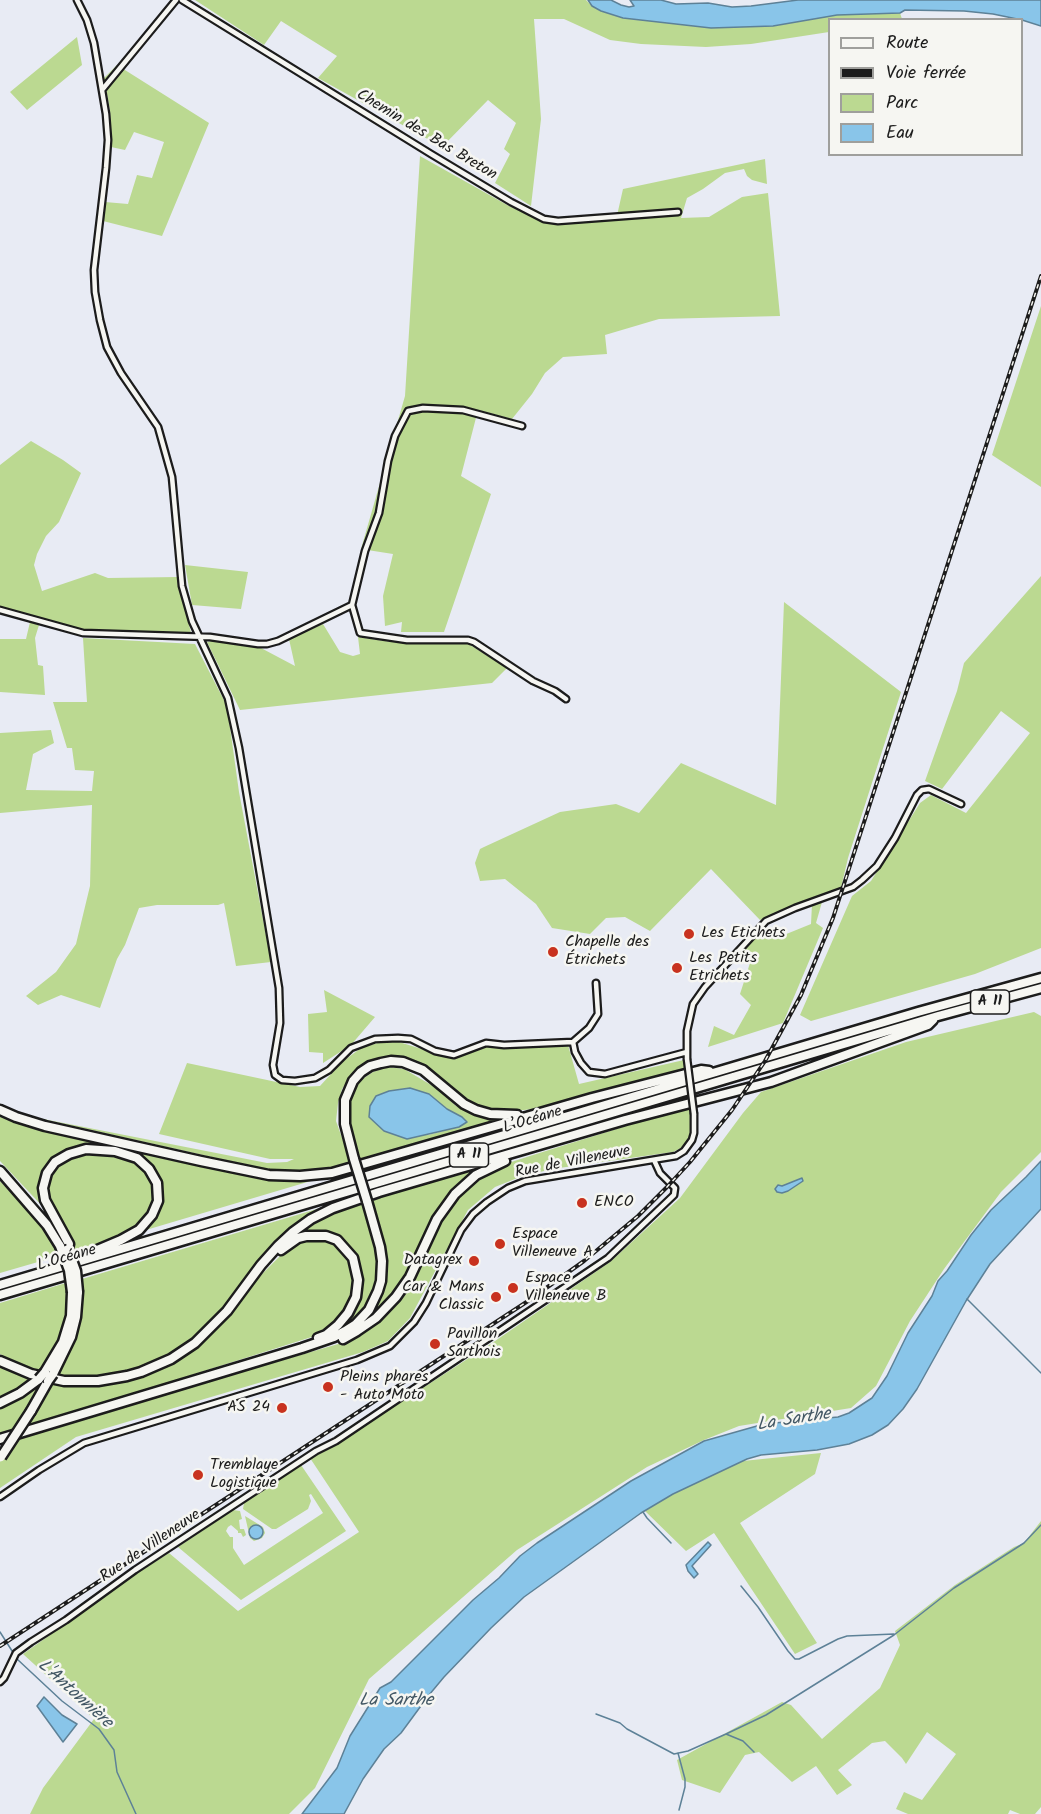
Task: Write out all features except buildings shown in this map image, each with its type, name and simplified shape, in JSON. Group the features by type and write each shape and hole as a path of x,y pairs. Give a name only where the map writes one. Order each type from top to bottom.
{"highway":[{"name":"L’Océane","path":"0,1285 918,1012 1041,978"},
{"name":"L’Océane","path":"0,1295 938,1016 1041,988"},
{"path":"0,1361 32,1374 64,1381 98,1381 141,1372 171,1359 195,1343 227,1311 269,1256 293,1232 311,1219 333,1208 569,1136 771,1082 928,1025 938,1016"},
{"path":"0,1439 334,1337 356,1324 369,1310 378,1291 382,1272 380,1247 345,1124 345,1100 353,1080 370,1066 391,1061 404,1062 423,1070 476,1110 500,1115 529,1115"},
{"path":"0,1110 28,1122 244,1171 284,1177 332,1173 529,1115 701,1070 715,1072"},
{"path":"242,1366 327,1345 367,1325 388,1307 403,1288 437,1219 467,1181 493,1166 562,1141 569,1136"},
{"path":"0,1458 30,1411 63,1342 75,1292 69,1270 66,1246 44,1194 47,1173 55,1162 69,1154 96,1149 132,1156 149,1168 156,1179 158,1196 152,1215 147,1222 139,1230 121,1240 77,1256 53,1268"},
{"path":"0,1171 66,1246"},
{"path":"242,1366 326,1335 339,1325 356,1297 358,1280 353,1258 337,1240 326,1236 313,1235 298,1238 255,1273"},
{"path":"0,1403 46,1376"}],"street":[{"path":"77,0 87,20 94,43 108,140 94,270 98,310 107,347 121,373 158,427 172,477 182,586 192,621 228,698 239,748 279,988 280,1023 273,1065 275,1075 282,1080 315,1078 329,1070 351,1048 375,1039 411,1040 435,1052 454,1055 486,1043 504,1045 573,1042 589,1028 598,1014 596,983"},
{"path":"102,90 176,0"},
{"name":"Chemin des Bas Breton","path":"182,0 431,154 544,219 678,212"},
{"path":"522,426 463,410 423,408 408,411 395,436 379,513 365,551 352,605 360,633 407,640 468,640 566,699"},
{"path":"0,610 83,633 210,637 267,644 278,641 352,605"},
{"name":"Rue de Villeneuve","path":"0,1497 84,1443 357,1360 396,1341 414,1322 426,1303 460,1230 473,1214 495,1195 508,1188 525,1181 676,1156 684,1151 694,1133 687,1059 687,1031 693,1004 705,987 766,921 853,887 862,880 877,866 895,838 916,795 922,790 928,789 961,804"},
{"path":"573,1042 581,1064 589,1072 605,1074 687,1052"},
{"name":"Rue de Villeneuve","path":"0,1682 16,1653 31,1642 66,1620 135,1570 316,1451 336,1441 608,1258 674,1195 675,1188 660,1173 654,1160"}],"green space":[{"path":"195,0 586,0 592,6 635,19 711,28 774,26 837,15 900,13 902,18 828,18 828,32 751,44 706,47 610,40 564,19 534,19 541,119 531,206 495,183 510,154 504,149 516,123 488,100 442,147 318,78 337,56 281,21 264,45"},
{"path":"77,37 82,65 27,110 10,92"},
{"path":"117,65 209,123 162,236 103,221 105,202 128,204 137,175 152,178 164,142 134,132 125,150 111,147 110,110 104,78"},
{"path":"420,156 509,206 543,222 553,223 616,220 623,189 765,159 767,184 752,180 744,169 725,173 687,198 681,218 709,217 742,197 768,193 780,316 659,319 605,335 607,354 563,357 545,373 512,419 478,410 461,476 491,494 444,632 401,632 402,622 385,626 383,596 393,554 361,549 405,396"},
{"path":"1041,306 1041,487 992,455"},
{"path":"31,441 81,473 59,522 46,536 37,554 34,565 42,591 95,573 108,578 178,577 191,633 83,629 0,607 0,465"},
{"path":"185,565 248,572 241,609 192,605"},
{"path":"1041,576 1041,948 975,974 811,1021 800,1015 852,896 871,881 920,803 931,795 966,813 1030,733 1001,711 942,789 925,781 957,691 964,663"},
{"path":"784,602 901,692 848,858 841,888 760,920 711,869 650,931 625,917 606,918 590,934 552,928 536,904 505,879 480,881 475,863 480,849 560,812 616,804 639,813 681,763 776,805"},
{"path":"30,622 39,625 35,638 38,665 43,666 45,695 0,692 0,639 26,639"},
{"path":"323,624 340,652 353,656 360,654 358,637 392,642 467,643 507,668 492,683 240,710 207,642 218,640 261,648 295,666 289,639"},
{"path":"83,638 195,644 227,706 239,792 271,962 236,966 224,903 218,905 157,905 139,908 125,945 117,959 100,1008 61,995 38,1005 26,996 56,972 76,944 90,886 92,805 0,813 0,733 51,730 54,743 33,754 26,790 92,791 94,771 75,770 72,748 67,748 53,702 87,702"},
{"path":"822,902 816,923 823,928 783,1023 708,1047 714,1026 734,1035 751,1005 740,994 750,963 740,954 760,931 779,937 811,924 812,904"},
{"path":"324,990 375,1017 351,1045 323,1063 323,1053 309,1052 308,1014 327,1012"},
{"path":"1034,1012 1041,1016 1041,1152 1001,1192 944,1269 910,1321 876,1386 851,1408 739,1426 704,1440 647,1467 517,1550 369,1679 315,1788 289,1814 30,1814 43,1788 94,1719 23,1654 169,1553 238,1611 359,1532 310,1458 338,1443 495,1341 610,1262 680,1198 761,1092 906,1042"},
{"path":"381,1042 399,1042 451,1058 483,1047 568,1045 579,1084 684,1060 685,1069 534,1109 503,1112 483,1108 461,1095 426,1067 410,1059 392,1056 375,1059 352,1074 342,1089 336,1121 351,1163 332,1169 293,1171 261,1168 28,1116 267,1163 287,1162 294,1159 270,1159 159,1134 187,1063 300,1087 320,1086 342,1062 361,1048"},
{"path":"388,1067 404,1069 438,1089 456,1106 496,1121 359,1162 348,1112 353,1091 361,1080 373,1072","holes":["410,1088 429,1094 447,1109 462,1117 466,1122 458,1127 428,1135 390,1091"]},
{"path":"690,1106 692,1124 690,1137 681,1148 673,1152 552,1169 520,1177 495,1187 468,1210 410,1318 388,1341 363,1352 76,1437 0,1488 0,1462 18,1437 345,1342 358,1335 378,1321 448,1208 464,1190 486,1173 505,1164"},
{"path":"0,1114 250,1176 305,1180 331,1175 146,1230 162,1203 160,1178 155,1168 141,1156 105,1146 75,1148 62,1153 48,1163 41,1174 39,1190 44,1208 0,1161"},
{"path":"97,1153 126,1157 146,1171 153,1182 154,1204 150,1212 133,1229 104,1243 76,1252 54,1212 47,1192 49,1176 57,1164 67,1158"},
{"path":"484,1165 469,1173 442,1202 428,1225 402,1287 378,1313 361,1325 373,1311 382,1295 386,1252 370,1200"},
{"path":"0,1181 37,1221 62,1255 0,1273"},
{"path":"363,1202 377,1258 377,1278 365,1307 343,1328 356,1311 361,1295 363,1276 360,1263 351,1248 339,1236 316,1231 291,1238 330,1214"},
{"path":"337,1203 297,1225 207,1330 162,1361 113,1377 76,1378 56,1375 76,1337 82,1306 82,1279"},
{"path":"322,1238 339,1246 348,1255 353,1266 354,1290 349,1308 328,1330 24,1428 52,1381 63,1383 158,1368 229,1313 256,1280 287,1249 303,1240"},
{"path":"69,1282 70,1299 64,1332 41,1371 17,1363 0,1354 0,1303"},
{"path":"0,1364 35,1378 0,1401"},
{"path":"41,1379 46,1380 16,1430 0,1434 0,1406"},
{"path":"821,1453 815,1474 740,1523 817,1643 795,1654 714,1533 686,1551 645,1511 673,1494 743,1461"},
{"path":"301,1465 346,1531 241,1600 178,1547 233,1510 240,1511 242,1519 239,1520 240,1529 244,1529 246,1535 243,1537 231,1525 226,1531 230,1537 233,1537 233,1548 244,1565 323,1513 311,1494 308,1509 276,1529 272,1529 243,1509 244,1503"},
{"path":"245,1516 263,1527 265,1533 262,1538 254,1541 250,1538"},
{"path":"1041,1521 1041,1807 1035,1814 1020,1814 1010,1810 1008,1814 908,1814 896,1809 904,1792 922,1800 956,1754 927,1732 906,1764 885,1741 872,1743 838,1770 852,1785 837,1795 816,1766 792,1782 759,1752 745,1755 720,1793 682,1780 677,1760 782,1702 791,1705 822,1739 880,1688 900,1645 895,1631 955,1585 1024,1543"}],"water":[{"path":"588,0 611,0 629,7 634,6 630,0 661,0 676,4 708,3 732,7 798,0 1041,0 1041,26 1023,20 1023,18 993,14 905,10 900,13 837,15 773,26 711,28 623,18 592,6"},
{"path":"410,1088 429,1094 467,1122 459,1127 407,1139 384,1131 369,1117 370,1106 376,1096 389,1091"},
{"name":"La Sarthe","path":"1041,1161 1041,1209 990,1264 966,1301 917,1389 888,1425 872,1435 849,1444 817,1450 761,1455 747,1459 673,1494 641,1513 524,1597 491,1628 444,1677 401,1733 384,1749 363,1779 344,1814 302,1814 337,1768 350,1736 380,1688 391,1682 473,1600 537,1543 631,1481 704,1441 764,1424 838,1417 849,1413 872,1398 887,1376 908,1333 932,1296 938,1281 991,1210"},
{"path":"802,1178 803,1181 788,1191 782,1193 775,1189 778,1185 782,1186"},
{"path":"253,1525 259,1525 263,1532 259,1539 253,1539 249,1535 249,1529"},
{"path":"708,1542 711,1545 692,1566 698,1574 694,1578 686,1565"},
{"path":"44,1697 62,1715 77,1724 63,1742 37,1706"}],"waterway":[{"path":"967,1299 1041,1373"},
{"path":"643,1512 671,1543"},
{"path":"726,1734 766,1715 894,1635 954,1588 1024,1543 1041,1525"},
{"path":"741,1586 795,1659 847,1636 894,1634"},
{"name":"L'Antonnière","path":"0,1632 14,1654"},
{"name":"L'Antonnière","path":"17,1659 62,1701 99,1729 114,1750 117,1772 136,1814"},
{"path":"596,1714 620,1723 674,1754 688,1751 726,1734 743,1741 754,1752"},
{"path":"678,1753 685,1779 679,1810"}],"railway":[{"path":"0,1646 528,1301 584,1261 638,1216 667,1187 732,1110 765,1061 801,995 833,918 1041,276"}],"place":[{"name":"Les Etichets","path":"689,934"},
{"name":"Chapelle des Étrichets","path":"553,952"},
{"name":"Les Petits Etrichets","path":"677,968"},
{"name":"ENCO","path":"582,1203"},
{"name":"Espace Villeneuve A","path":"500,1244"},
{"name":"Datagrex","path":"474,1261"},
{"name":"Espace Villeneuve B","path":"513,1288"},
{"name":"Car & Mans Classic","path":"496,1297"},
{"name":"Pavillon Sarthois","path":"435,1344"},
{"name":"Pleins phares - Auto Moto","path":"328,1387"},
{"name":"AS 24","path":"282,1408"},
{"name":"Tremblaye Logistique","path":"198,1475"}]}
